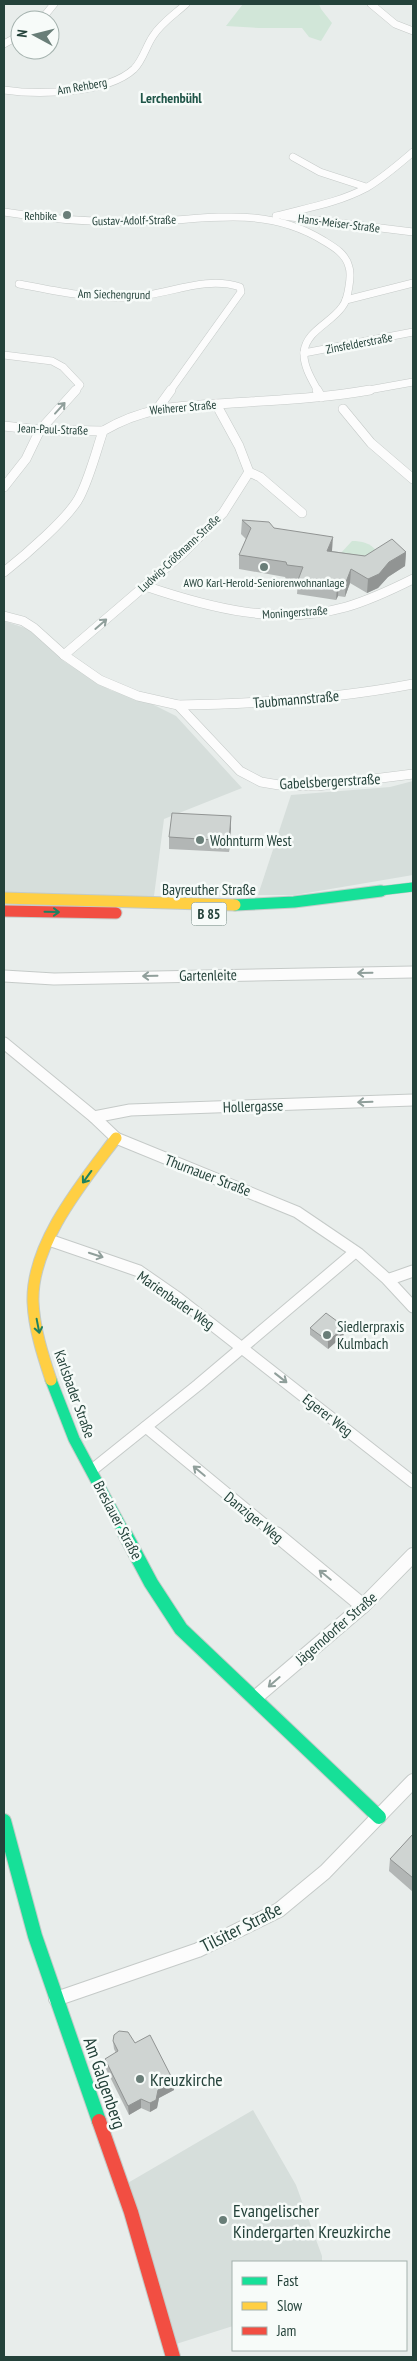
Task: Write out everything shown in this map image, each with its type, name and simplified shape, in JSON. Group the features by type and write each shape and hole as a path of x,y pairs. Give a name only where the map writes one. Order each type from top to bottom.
{"street":[{"name":"Am Rehberg","path":"4,90 23,93 53,92 77,89 122,77 132,71 157,30 186,4"},
{"path":"370,4 392,23 413,31"},
{"path":"276,216 338,200 366,187 413,152"},
{"path":"293,158 298,158 320,172 366,187"},
{"name":"Gustav-Adolf-Straße","path":"4,212 52,218 134,222 224,216 264,217"},
{"name":"Hans-Meiser-Straße","path":"264,217 276,216 413,232"},
{"path":"264,217 302,228 323,239 344,256 349,267 350,278 346,300 334,316 309,338 304,353 306,364 321,398"},
{"name":"Am Siechengrund","path":"19,284 64,292 116,296 162,294 214,282 234,284 240,287 241,292 158,408"},
{"path":"346,300 413,283"},
{"name":"Zinsfelderstraße","path":"304,353 413,332"},
{"path":"4,355 52,361 63,367 80,385 40,430 26,459 4,486"},
{"name":"Weiherer Straße","path":"103,431 124,418 158,408 321,398 413,382"},
{"path":"216,404 239,446 249,472 260,477 302,514"},
{"path":"343,409 371,443 413,479"},
{"name":"Jean-Paul-Straße","path":"4,426 40,430 103,431"},
{"path":"4,572 21,559 71,510 80,496 103,431"},
{"name":"Ludwig-Crößmann-Straße","path":"64,656 182,554 223,513 249,472"},
{"name":"Moningerstraße","path":"145,586 183,600 227,611 287,616 324,612 352,606 386,594 413,579"},
{"path":"4,616 23,621 34,628 64,656 100,680 118,689 159,702 178,705"},
{"name":"Taubmannstraße","path":"178,705 294,701 365,693 413,684"},
{"name":"Gabelsbergerstraße","path":"178,705 240,771 251,779 265,783 297,786 413,774"},
{"name":"Bayreuther Straße","path":"4,898 240,905 294,902 413,887"},
{"name":"Bayreuther Straße","path":"4,911 239,914 292,911 413,897"},
{"name":"Gartenleite","path":"4,976 54,978 413,972"},
{"name":"Thurnauer Straße","path":"4,1043 94,1117 116,1138 297,1212 321,1226 390,1279 413,1307"},
{"name":"Hollergasse","path":"94,1117 130,1110 413,1100"},
{"name":"Karlsbader Straße","path":"92,1470 74,1439 48,1372 33,1301 37,1270 49,1240 81,1186 116,1138"},
{"name":"Marienbader Weg","path":"49,1240 139,1271 178,1298 242,1348"},
{"name":"Breslauer Straße","path":"356,1252 92,1470 151,1583 181,1629 378,1817"},
{"path":"390,1279 413,1271"},
{"name":"Egerer Weg","path":"242,1348 413,1482"},
{"name":"Danziger Weg","path":"146,1427 362,1606"},
{"name":"Jägerndorfer Straße","path":"255,1698 362,1606 413,1555"},
{"name":"Tilsiter Straße","path":"56,2000 198,1950 279,1910 325,1872 413,1781"},
{"name":"Am Galgenberg","path":"4,1820 35,1936 131,2212 173,2357"}],"shaded area":[{"path":"4,621 28,629 65,662 110,690 150,703 176,716 242,788 164,819 154,896 4,895"},
{"path":"413,781 413,875 295,895 258,895 291,795 390,787"},
{"name":"Evangelischer Kindergarten Kreuzkirche","path":"253,2110 296,2185 322,2256 322,2261 232,2261 232,2326 176,2344 126,2184"}],"green space":[{"path":"243,4 319,4 332,23 321,41 309,37 302,28 226,26"},
{"path":"352,541 369,544 376,551 372,558 340,554"}],"building":[{"path":"242,520 269,522 274,528 333,537 327,551 365,556 392,539 406,552 389,562 379,574 368,579 351,569 346,582 339,581 337,586 298,580 303,567 287,565 286,562 239,555 251,528"},
{"path":"172,813 231,816 229,841 169,837"},
{"path":"326,1313 345,1327 328,1341 310,1328"},
{"path":"413,1834 413,1878 390,1859"},
{"name":"Kreuzkirche","path":"119,2031 128,2032 135,2043 150,2035 174,2082 158,2090 156,2100 150,2103 141,2099 128,2106 105,2059 118,2051 113,2041 114,2035"}],"traffic: fast":[{"path":"235,905 294,902 413,887"},
{"path":"51,1380 74,1439 151,1583 181,1629 379,1817"},
{"path":"4,1821 35,1936 99,2121"}],"traffic: slow":[{"path":"4,898 235,905"},
{"path":"51,1380 36,1320 33,1302 34,1282 40,1260 62,1215 116,1138"}],"traffic: jam":[{"path":"4,911 116,913"},
{"path":"99,2121 131,2212 173,2357"}],"place":[{"name":"Rehbike","path":"67,215"},
{"name":"AWO Karl-Herold-Seniorenwohnanlage","path":"264,567"},
{"name":"Wohnturm West","path":"200,840"},
{"name":"Siedlerpraxis Kulmbach","path":"327,1335"},
{"name":"Kreuzkirche","path":"140,2079"},
{"name":"Evangelischer Kindergarten Kreuzkirche","path":"223,2220"}],"district":[{"name":"Lerchenbühl","path":"171,98"}]}
